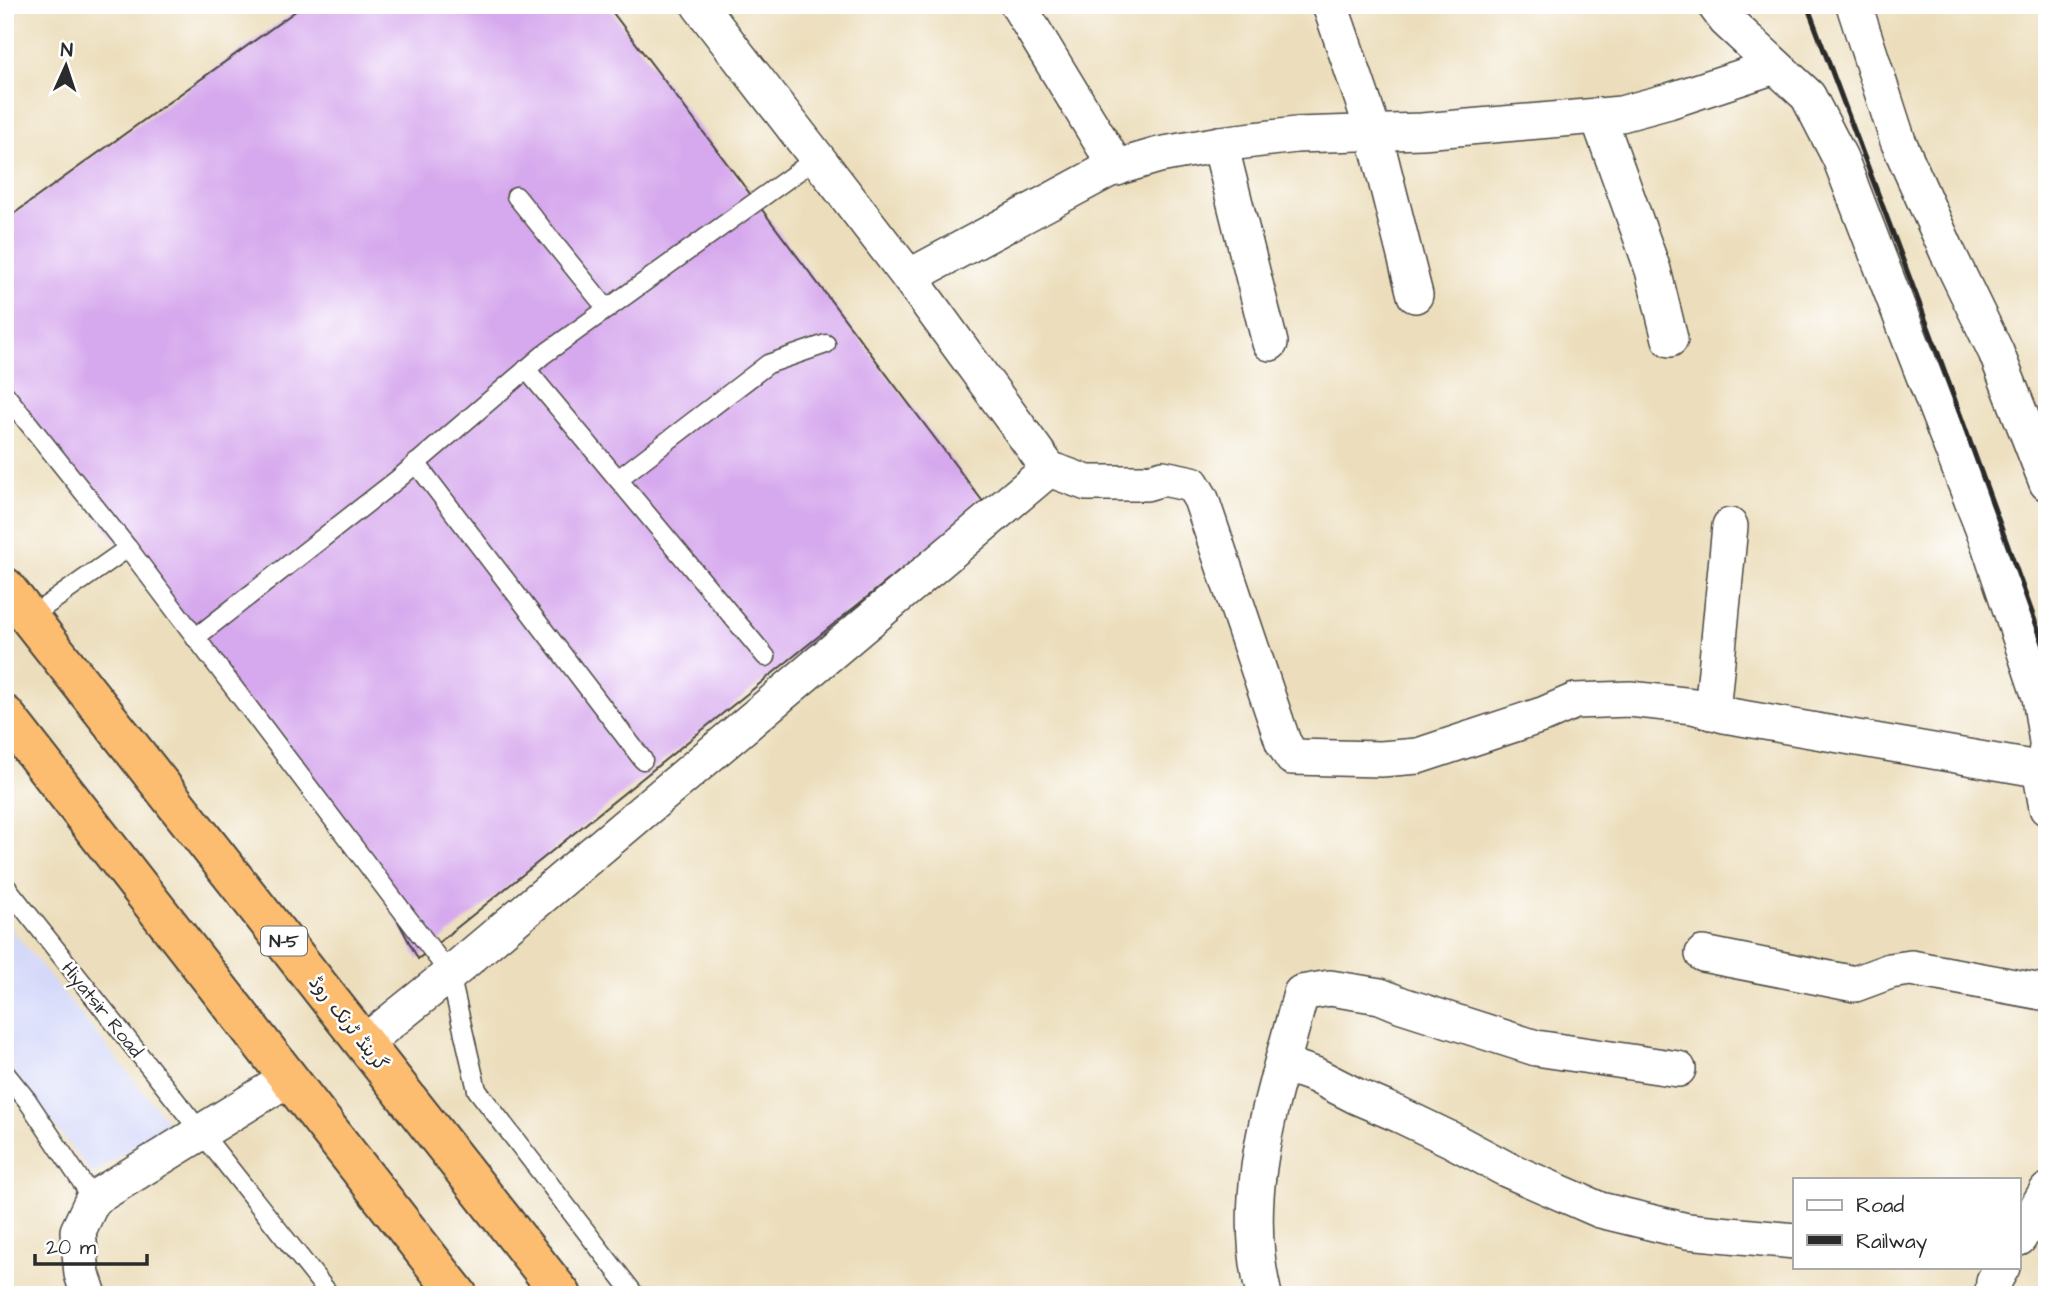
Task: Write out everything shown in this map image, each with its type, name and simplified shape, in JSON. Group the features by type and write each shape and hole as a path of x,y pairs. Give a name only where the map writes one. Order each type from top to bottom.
{"highway":[{"name":"گرینڈ ٹرنک روڈ","path":"5,587 562,1295"},
{"path":"5,715 458,1295"}],"street":[{"path":"699,5 909,277 1049,469 1087,483 1146,483 1163,478 1192,484 1202,499 1283,741 1292,757 1381,759 1418,756 1545,714 1575,701 1630,699 1693,706 1712,712 2046,753"},
{"path":"1018,5 1118,167"},
{"path":"1330,5 1374,133 1415,295"},
{"path":"1715,5 1726,20 1808,96 1840,158 1988,542 2040,697 2046,753 2042,780 2047,808"},
{"path":"1854,5 1898,141 1996,352 2047,483"},
{"path":"909,277 1108,170 1159,155 1296,135 1374,133 1621,114 1775,66"},
{"path":"1598,116 1653,270 1670,339"},
{"path":"1220,144 1270,344"},
{"path":"364,1043 450,974 1049,469"},
{"path":"1712,712 1730,526"},
{"path":"1703,954 1855,984 1890,971 1910,968 2047,993"},
{"path":"1264,1295 1253,1233 1256,1174 1301,993 1330,988 1380,996 1536,1048 1678,1069"},
{"path":"1283,1064 1315,1075 1506,1169 1600,1210 1687,1231 1793,1241"},
{"path":"89,1295 82,1274 78,1231 93,1199 289,1078"},
{"path":"2021,1235 2047,1192"}],"lane":[{"path":"195,638 416,464 526,369 818,158"},
{"path":"516,196 607,309"},
{"path":"618,479 768,364 825,344"},
{"path":"526,369 766,657"},
{"path":"5,394 128,548 450,974 477,1090 635,1295"},
{"path":"416,464 643,760"},
{"path":"30,617 128,548"},
{"name":"Hiyatsir Road","path":"5,886 330,1295"},
{"path":"5,1073 27,1100 93,1199"}],"shaded area":[{"path":"5,921 168,1122 93,1175 5,1062"}],"building":[{"path":"304,5 607,5 984,503 418,959 374,876 5,397 5,220"}],"railway":[{"path":"1807,5 2047,654"}]}
